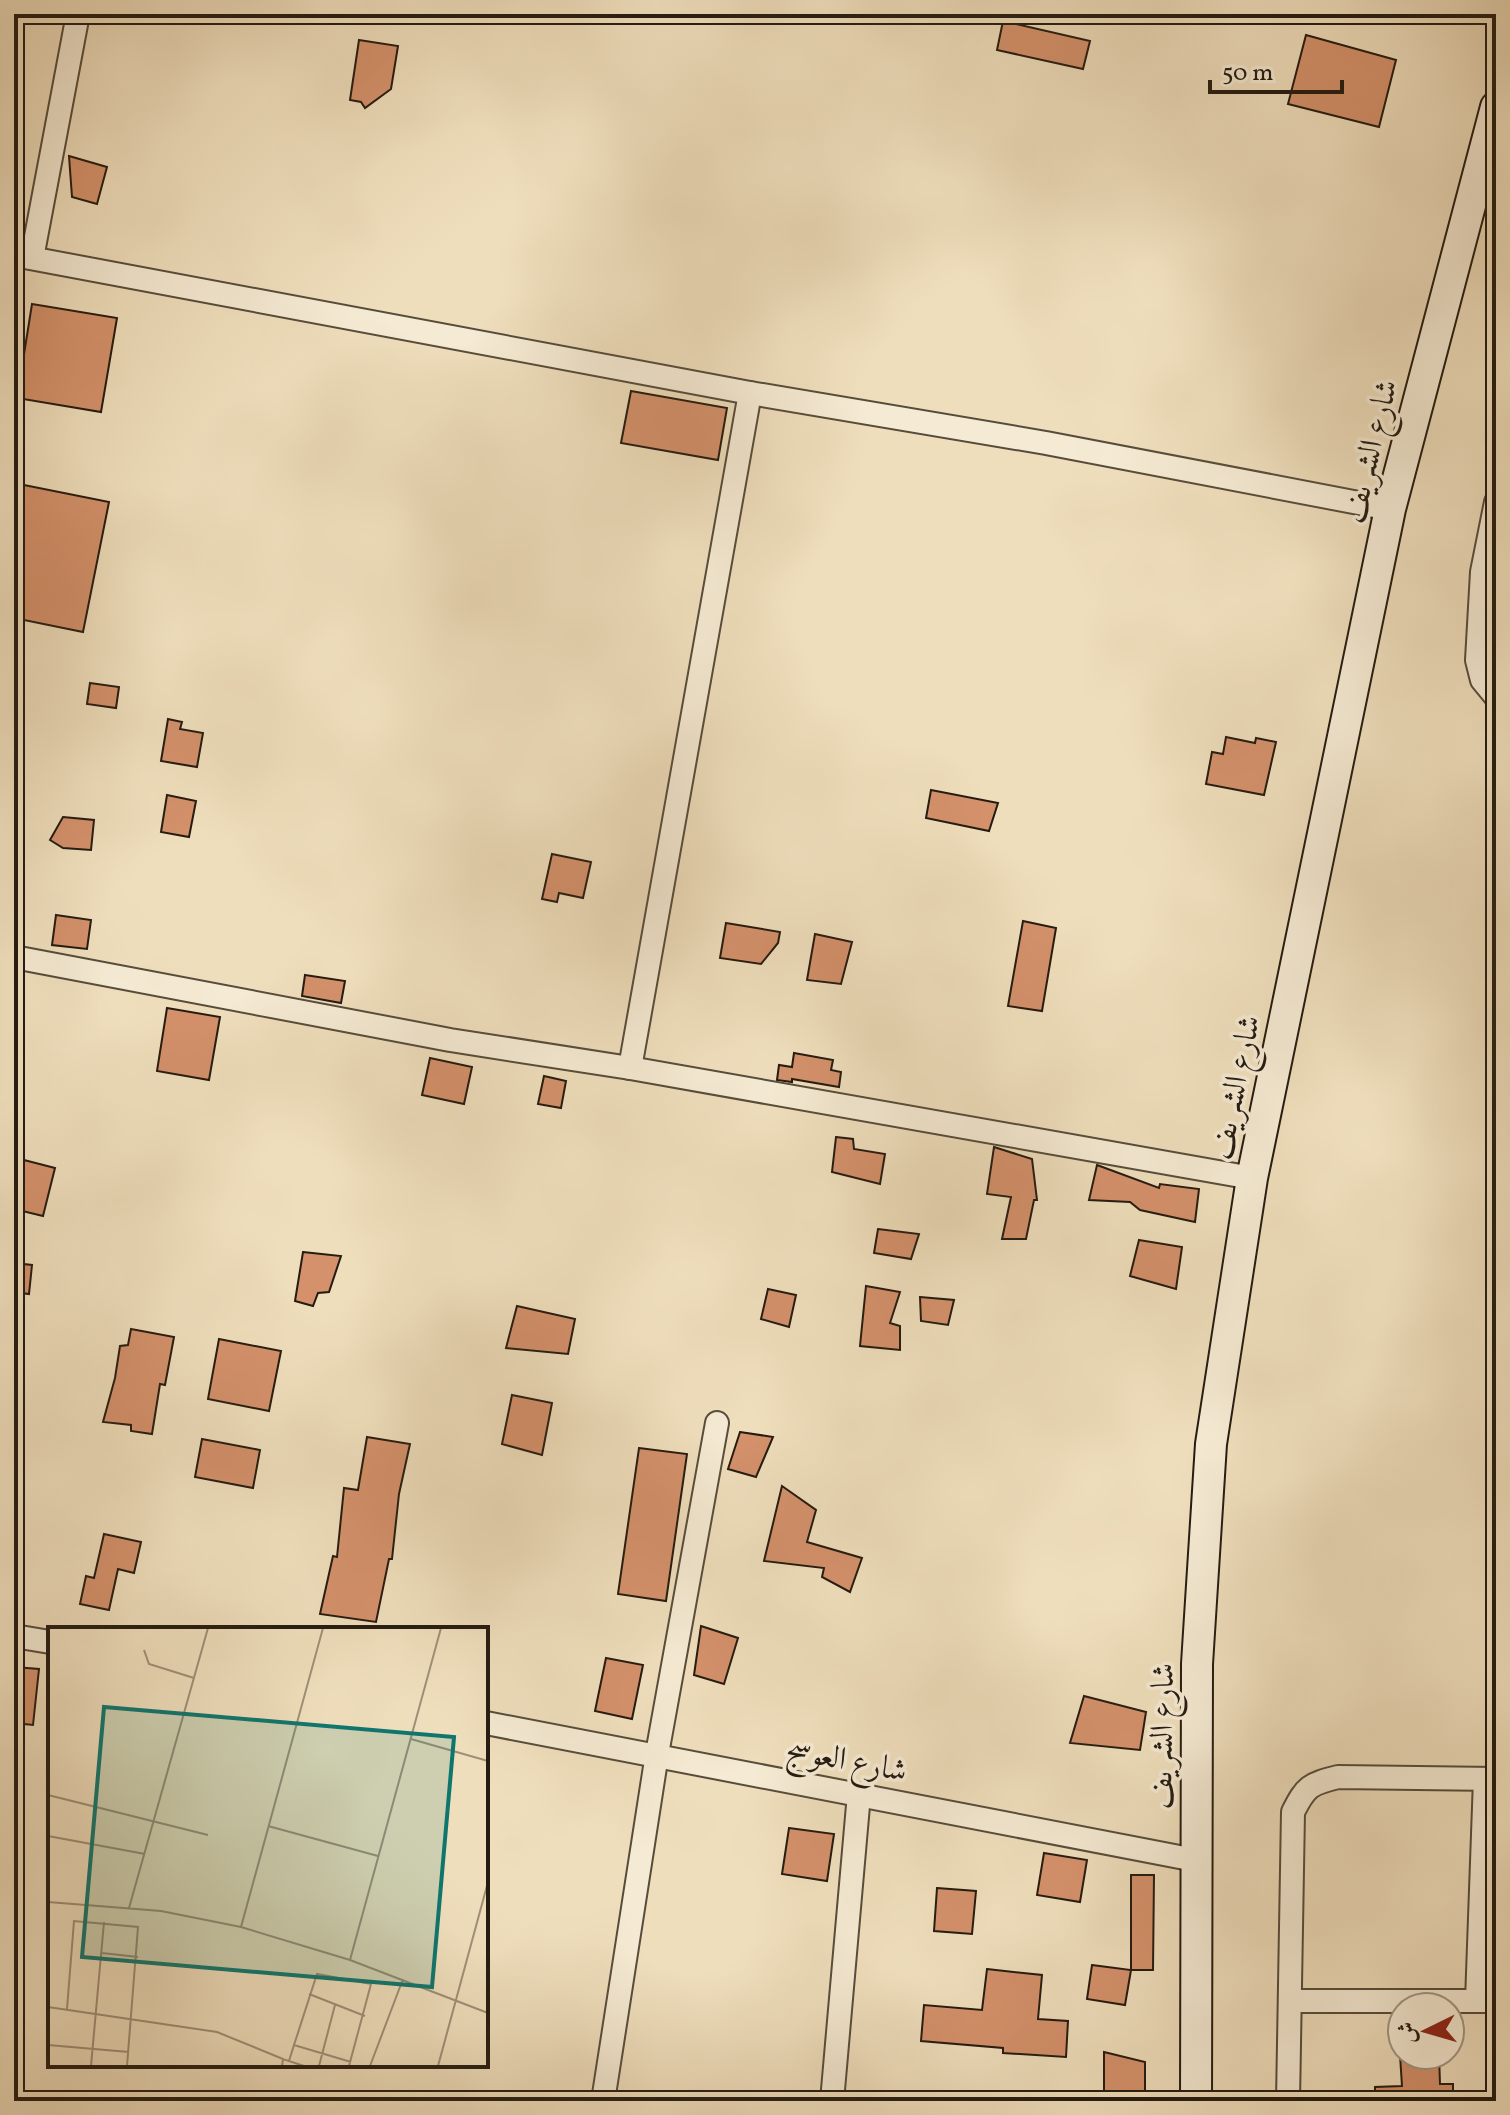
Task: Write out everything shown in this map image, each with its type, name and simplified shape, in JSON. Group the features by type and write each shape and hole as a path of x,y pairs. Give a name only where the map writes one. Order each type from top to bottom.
{"main road":[{"name":"شارع الشريف","path":"1196,2101 1197,1664 1211,1444 1252,1178 1390,509 1486,183 1496,107"}],"street":[{"path":"78,14 23,257 750,393 1046,443 1390,509"},
{"path":"630,1068 750,393"},
{"path":"1496,502 1482,572 1477,660 1482,680 1496,697"},
{"path":"14,957 450,1040 630,1068 1252,1178"},
{"path":"603,2101 657,1754 717,1423"},
{"path":"14,1636 48,1642"},
{"name":"شارع العوسج","path":"488,1723 1195,1860"},
{"path":"1288,2101 1293,1812 1302,1793 1313,1783 1338,1777 1490,1779 1487,2001 1290,2001"},
{"path":"832,2101 859,1794"}],"building":[{"path":"1003,21 1090,41 1083,69 997,50"},
{"path":"1306,35 1396,60 1379,127 1288,104"},
{"path":"359,40 398,46 391,89 365,108 361,102 350,100"},
{"path":"69,156 107,167 97,204 72,197"},
{"path":"32,304 117,318 101,412 17,398"},
{"path":"631,391 727,408 718,460 621,443"},
{"path":"14,483 109,502 83,632 14,618"},
{"path":"90,683 119,687 116,708 87,704"},
{"path":"168,719 182,722 180,729 203,733 197,767 161,761"},
{"path":"1226,737 1255,743 1256,738 1276,742 1264,795 1206,784 1212,752 1223,754"},
{"path":"931,790 998,803 989,831 926,818"},
{"path":"167,795 196,801 189,837 161,832"},
{"path":"63,817 94,820 91,850 63,848 50,840"},
{"path":"552,854 591,862 583,898 559,893 557,902 542,899"},
{"path":"56,915 91,920 87,949 52,945"},
{"path":"1023,921 1056,928 1042,1011 1008,1006"},
{"path":"726,923 780,932 778,943 761,964 720,958"},
{"path":"815,934 852,942 841,984 807,980"},
{"path":"305,975 345,981 341,1003 302,996"},
{"path":"167,1008 220,1017 209,1080 157,1071"},
{"path":"794,1053 833,1060 831,1070 841,1072 839,1087 792,1079 792,1082 777,1080 779,1065 792,1067"},
{"path":"430,1058 472,1067 464,1104 422,1095"},
{"path":"544,1076 566,1081 561,1108 538,1104"},
{"path":"836,1137 853,1139 854,1149 885,1154 880,1184 832,1172"},
{"path":"994,1147 1032,1159 1037,1200 1034,1200 1026,1239 1002,1239 1011,1197 987,1194"},
{"path":"24,1160 55,1168 43,1216 14,1209"},
{"path":"1097,1165 1159,1188 1160,1184 1199,1189 1195,1222 1140,1210 1130,1202 1089,1200"},
{"path":"878,1229 919,1234 911,1259 874,1253"},
{"path":"1139,1240 1182,1247 1176,1289 1130,1276"},
{"path":"303,1252 341,1256 329,1292 318,1293 313,1306 295,1301"},
{"path":"14,1263 32,1265 29,1294 14,1292"},
{"path":"866,1286 900,1292 890,1323 900,1326 900,1350 860,1346"},
{"path":"768,1289 796,1295 789,1327 761,1319"},
{"path":"920,1297 954,1300 948,1325 921,1321"},
{"path":"517,1306 575,1319 568,1354 506,1348"},
{"path":"131,1329 174,1337 165,1385 160,1384 152,1434 131,1431 131,1425 103,1422 120,1346 128,1345"},
{"path":"219,1339 281,1351 269,1411 208,1399"},
{"path":"512,1395 552,1403 542,1455 502,1444"},
{"path":"740,1432 773,1437 756,1477 728,1469"},
{"path":"367,1437 410,1444 399,1494 392,1559 389,1559 376,1622 320,1614 333,1556 337,1557 344,1488 358,1490"},
{"path":"202,1439 260,1450 253,1488 195,1477"},
{"path":"639,1448 687,1454 666,1601 618,1594"},
{"path":"782,1486 816,1510 807,1542 862,1558 850,1592 822,1577 824,1568 764,1561"},
{"path":"104,1534 141,1542 134,1573 118,1569 109,1610 80,1604 86,1576 94,1578"},
{"path":"701,1626 738,1638 724,1684 694,1675"},
{"path":"606,1658 643,1665 632,1719 595,1711"},
{"path":"14,1667 39,1669 33,1725 14,1723"},
{"path":"1084,1696 1146,1712 1140,1750 1070,1743"},
{"path":"789,1828 834,1834 827,1881 782,1874"},
{"path":"1044,1853 1087,1860 1080,1902 1037,1895"},
{"path":"1131,1875 1154,1875 1153,1970 1131,1970"},
{"path":"937,1888 976,1891 972,1934 934,1931"},
{"path":"1092,1965 1131,1970 1125,2005 1087,1999"},
{"path":"987,1969 1042,1975 1038,2019 1068,2021 1066,2057 1003,2053 1003,2048 921,2041 924,2005 982,2010"},
{"path":"1104,2052 1145,2062 1145,2101 1104,2101"},
{"path":"1401,2071 1440,2071 1440,2084 1453,2084 1453,2101 1375,2101 1375,2087 1402,2086"}]}
